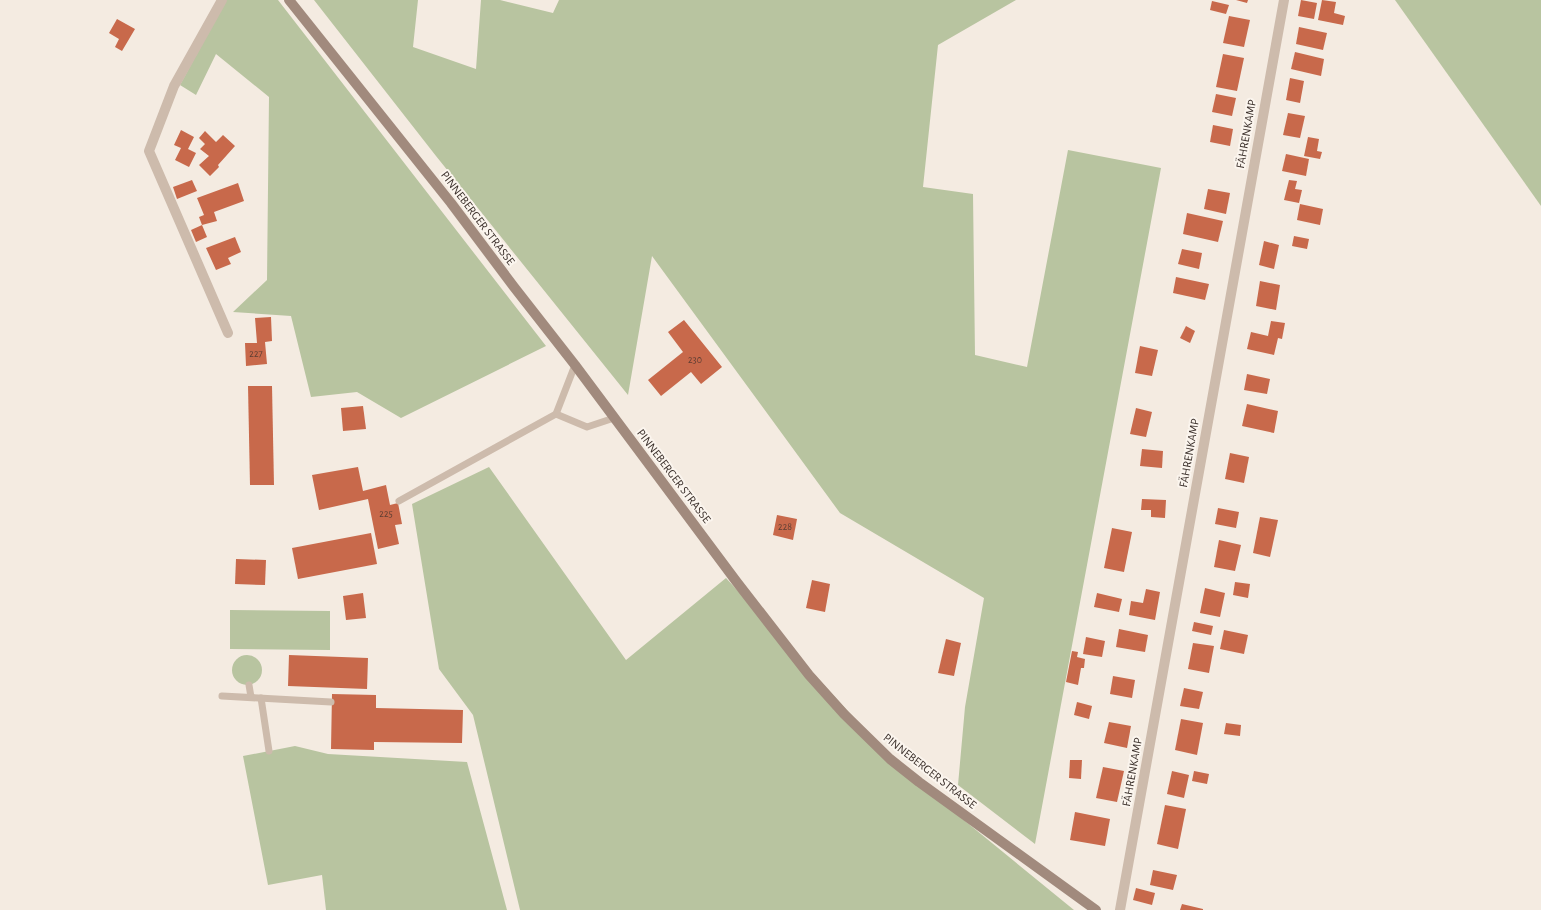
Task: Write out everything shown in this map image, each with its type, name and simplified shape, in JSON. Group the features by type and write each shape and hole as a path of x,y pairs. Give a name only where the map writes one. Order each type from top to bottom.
{"main road":[{"name":"PINNEBERGER STRASSE","path":"289,0 451,203 804,668 844,714 890,758 919,782 1096,910"}],"street":[{"path":"222,0 174,86 149,151 228,333"},
{"name":"FÄHRENKAMP","path":"1120,910 1284,0"}],"lane":[{"path":"399,501 556,414 575,365"},
{"path":"556,414 587,427 614,418"},
{"path":"250,685 251,697"},
{"path":"222,696 331,702"},
{"path":"261,698 269,751"}],"green space":[{"path":"226,0 278,0 546,346 401,418 357,392 311,397 291,316 233,312 267,280 269,97 216,54 196,95 180,85"},
{"path":"314,0 418,0 413,47 476,69 481,0 500,0 553,13 559,0 1016,0 938,45 923,187 973,194 975,355 1027,367 1068,150 1161,168 1035,844 958,785 965,707 984,598 840,513 652,256 628,395 436,156"},
{"path":"1395,0 1541,0 1541,206"},
{"path":"489,467 626,660 726,578 900,768 1074,910 520,910 473,715 439,669 412,504"},
{"path":"230,610 330,611 330,650 230,649"},
{"path":"247,655 257,660 262,670 257,680 247,685 237,680 232,670 237,660"},
{"path":"295,746 328,754 467,762 507,910 326,910 322,875 268,885 243,756"}],"building":[{"path":"1236,0 1248,0 1247,3"},
{"path":"1301,0 1317,3 1314,19 1298,16"},
{"path":"1322,0 1336,2 1334,13 1345,16 1343,25 1318,20"},
{"path":"1212,1 1229,5 1226,14 1210,10"},
{"path":"1229,16 1250,20 1244,47 1223,43"},
{"path":"117,19 135,29 122,51 115,47 119,39 109,33"},
{"path":"1299,27 1327,33 1323,50 1296,44"},
{"path":"1295,52 1324,59 1321,76 1291,69"},
{"path":"1223,54 1244,58 1237,91 1216,87"},
{"path":"1290,78 1304,81 1300,103 1286,100"},
{"path":"1216,94 1236,98 1232,116 1212,112"},
{"path":"1288,113 1305,116 1300,138 1283,135"},
{"path":"1213,125 1233,129 1230,146 1210,142"},
{"path":"181,130 194,137 188,149 196,153 189,167 175,160 181,148 174,145"},
{"path":"205,131 216,142 223,135 235,146 210,176 199,165 209,156 200,149 205,144 199,138"},
{"path":"1308,137 1319,139 1317,151 1322,152 1320,159 1304,156"},
{"path":"1286,154 1309,159 1306,176 1282,171"},
{"path":"192,180 197,191 177,199 173,187"},
{"path":"1289,180 1297,181 1295,189 1302,190 1299,203 1284,200"},
{"path":"238,183 244,201 214,212 217,221 202,225 199,217 204,215 197,198"},
{"path":"1208,189 1230,193 1226,214 1204,209"},
{"path":"1300,204 1323,209 1320,225 1297,220"},
{"path":"1187,213 1223,221 1218,242 1183,234"},
{"path":"202,225 207,237 196,242 191,230"},
{"path":"1294,236 1309,239 1307,249 1292,246"},
{"path":"235,237 241,252 228,258 231,264 216,270 206,248"},
{"path":"1264,241 1279,245 1274,269 1259,265"},
{"path":"1182,249 1202,253 1199,269 1178,264"},
{"path":"1176,277 1209,284 1205,300 1173,293"},
{"path":"1260,281 1280,285 1276,310 1256,306"},
{"path":"271,317 272,341 265,342 267,364 246,366 245,343 257,343 255,318"},
{"path":"684,320 722,367 701,384 691,372 661,396 648,380 683,352 668,332"},
{"path":"1271,321 1285,323 1282,339 1278,338 1274,355 1247,349 1251,332 1268,336"},
{"path":"1186,326 1195,331 1190,343 1180,338"},
{"path":"1140,346 1158,350 1152,376 1135,373"},
{"path":"1247,374 1270,379 1267,394 1244,390"},
{"path":"248,386 272,386 274,485 250,485"},
{"path":"1247,404 1278,411 1274,433 1242,426"},
{"path":"363,406 366,429 343,431 341,408"},
{"path":"1136,408 1152,412 1146,437 1130,434"},
{"path":"1142,449 1163,451 1162,468 1140,466"},
{"path":"1230,453 1249,457 1244,483 1225,479"},
{"path":"358,467 363,491 386,485 390,505 398,503 402,524 395,525 399,544 378,549 368,499 319,510 312,475"},
{"path":"1142,499 1166,500 1165,518 1151,517 1151,510 1141,510"},
{"path":"1218,508 1239,512 1236,528 1215,524"},
{"path":"777,515 797,519 793,540 773,535"},
{"path":"1260,517 1278,520 1270,557 1253,553"},
{"path":"1112,528 1132,532 1124,572 1104,568"},
{"path":"371,533 377,564 298,579 292,548"},
{"path":"1219,540 1241,545 1235,571 1214,567"},
{"path":"236,559 266,560 265,585 235,584"},
{"path":"812,580 830,584 825,612 806,608"},
{"path":"1235,582 1250,584 1248,598 1233,595"},
{"path":"1205,588 1225,593 1220,617 1200,613"},
{"path":"1146,589 1160,592 1155,620 1129,615 1131,601 1143,603"},
{"path":"363,593 366,618 346,620 343,596"},
{"path":"1097,593 1122,599 1119,612 1094,607"},
{"path":"1194,622 1213,626 1211,635 1192,631"},
{"path":"1119,629 1148,635 1145,652 1116,647"},
{"path":"1224,630 1248,635 1244,654 1220,649"},
{"path":"1086,637 1105,641 1102,657 1083,654"},
{"path":"946,639 961,643 954,676 938,673"},
{"path":"1193,643 1214,646 1209,673 1188,669"},
{"path":"1072,651 1078,652 1077,657 1085,659 1084,668 1081,668 1078,685 1066,682"},
{"path":"289,655 368,658 367,689 288,686"},
{"path":"1113,676 1135,680 1132,698 1110,694"},
{"path":"1184,688 1203,692 1199,709 1180,706"},
{"path":"332,694 376,695 376,708 463,710 462,743 374,742 374,750 331,749"},
{"path":"1077,702 1092,706 1089,719 1074,715"},
{"path":"1181,719 1203,723 1197,755 1175,750"},
{"path":"1109,722 1131,726 1127,748 1104,743"},
{"path":"1226,723 1241,725 1240,736 1224,734"},
{"path":"1070,760 1082,760 1081,779 1069,778"},
{"path":"1103,767 1124,771 1117,802 1096,798"},
{"path":"1172,771 1189,775 1184,798 1167,794"},
{"path":"1194,771 1209,774 1207,784 1192,781"},
{"path":"1165,805 1186,809 1178,849 1157,844"},
{"path":"1075,812 1110,819 1105,846 1070,840"},
{"path":"1153,870 1177,875 1173,890 1150,885"},
{"path":"1136,888 1155,893 1152,905 1133,900"},
{"path":"1182,904 1203,909 1203,910 1180,910"}]}
